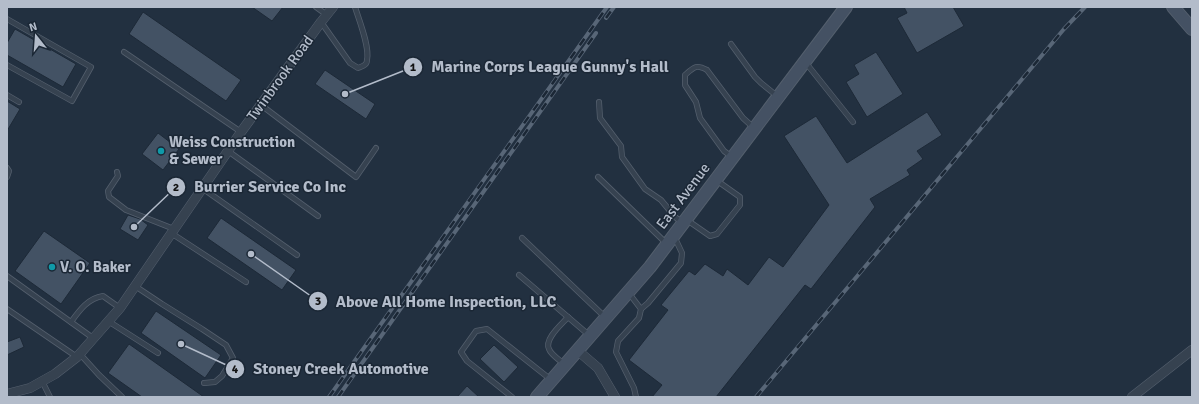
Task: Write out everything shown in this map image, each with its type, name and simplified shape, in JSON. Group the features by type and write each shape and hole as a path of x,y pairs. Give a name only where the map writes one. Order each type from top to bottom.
{"street":[{"name":"Twinbrook Road","path":"7,394 30,388 55,374 79,356 120,308 241,132 333,7"},
{"name":"East Avenue","path":"538,397 650,267 846,7"},
{"path":"1173,7 1192,29"},
{"path":"577,350 598,368 612,396"},
{"path":"1132,397 1192,350"}],"lane":[{"path":"316,7 350,63 358,68 364,66 367,61 367,46 355,7"},
{"path":"7,19 91,67 72,101 7,64"},
{"path":"731,44 755,77 778,97"},
{"path":"124,52 241,132"},
{"path":"805,62 853,122"},
{"path":"733,157 724,151 700,118 696,102 685,85 685,75 694,67 700,67 707,70 743,118 754,128"},
{"path":"7,95 19,102"},
{"path":"599,102 600,118 620,146 622,157 645,189 661,200 675,217 710,236 717,234 740,205 740,197 716,180"},
{"path":"261,105 356,177 376,148"},
{"path":"228,151 318,216"},
{"path":"7,168 9,171 7,177"},
{"path":"117,172 118,176 108,191 109,197 126,210 172,231 246,282"},
{"path":"598,177 670,240 682,253 681,263 648,303 641,309 639,318 618,341 616,352 634,388 636,397"},
{"path":"202,188 297,255"},
{"path":"522,238 606,318"},
{"path":"519,275 590,336"},
{"path":"7,276 94,338"},
{"path":"135,286 226,345 233,358 222,376 215,382 204,383"},
{"path":"628,292 641,309"},
{"path":"71,322 85,304 98,297 102,296 120,308"},
{"path":"8,310 79,356 122,397"},
{"path":"565,365 551,352 548,348 548,343 550,338 568,317"},
{"path":"108,321 158,353"},
{"path":"512,397 467,361 460,352 476,331 487,329 552,380"},
{"path":"42,381 50,397"}],"building":[{"path":"252,7 283,7 272,21"},
{"path":"904,7 953,7 964,26 917,53 897,18 907,13"},
{"path":"143,12 241,80 226,101 129,34"},
{"path":"15,29 76,64 63,87 7,55 7,43"},
{"path":"876,52 903,94 867,117 846,82 859,74 854,65"},
{"path":"325,70 375,104 366,119 315,84"},
{"path":"7,101 20,109 7,131"},
{"path":"927,112 942,135 917,151 923,159 907,170 910,175 870,199 875,207 811,289 805,285 716,397 652,397 662,385 629,360 668,310 661,305 689,271 695,275 705,264 723,276 727,269 748,285 769,257 783,267 829,205 784,136 816,116 847,163"},
{"name":"Weiss Construction & Sewer","path":"158,133 179,149 163,170 142,154"},
{"path":"128,215 140,219 148,225 138,240 120,229"},
{"path":"221,218 296,270 282,290 207,238"},
{"name":"V. O. Baker","path":"44,231 90,263 61,304 15,271"},
{"path":"156,311 221,355 205,378 141,333"},
{"path":"20,337 24,347 7,355 7,342"},
{"path":"129,344 204,397 142,397 108,373"},
{"path":"494,345 518,367 504,382 480,359"},
{"path":"467,386 479,397 457,397"}],"railway":[{"path":"329,397 607,7"},
{"path":"606,18 614,7"},
{"path":"756,397 1064,29 1085,7"},
{"path":"338,397 596,33"}],"place":[{"name":"Marine Corps League Gunny's Hall","path":"345,94"},
{"name":"Weiss Construction & Sewer","path":"161,151"},
{"name":"Burrier Service Co Inc","path":"134,227"},
{"name":"Above All Home Inspection, LLC","path":"251,254"},
{"name":"V. O. Baker","path":"52,267"},
{"name":"Stoney Creek Automotive","path":"181,344"}]}
